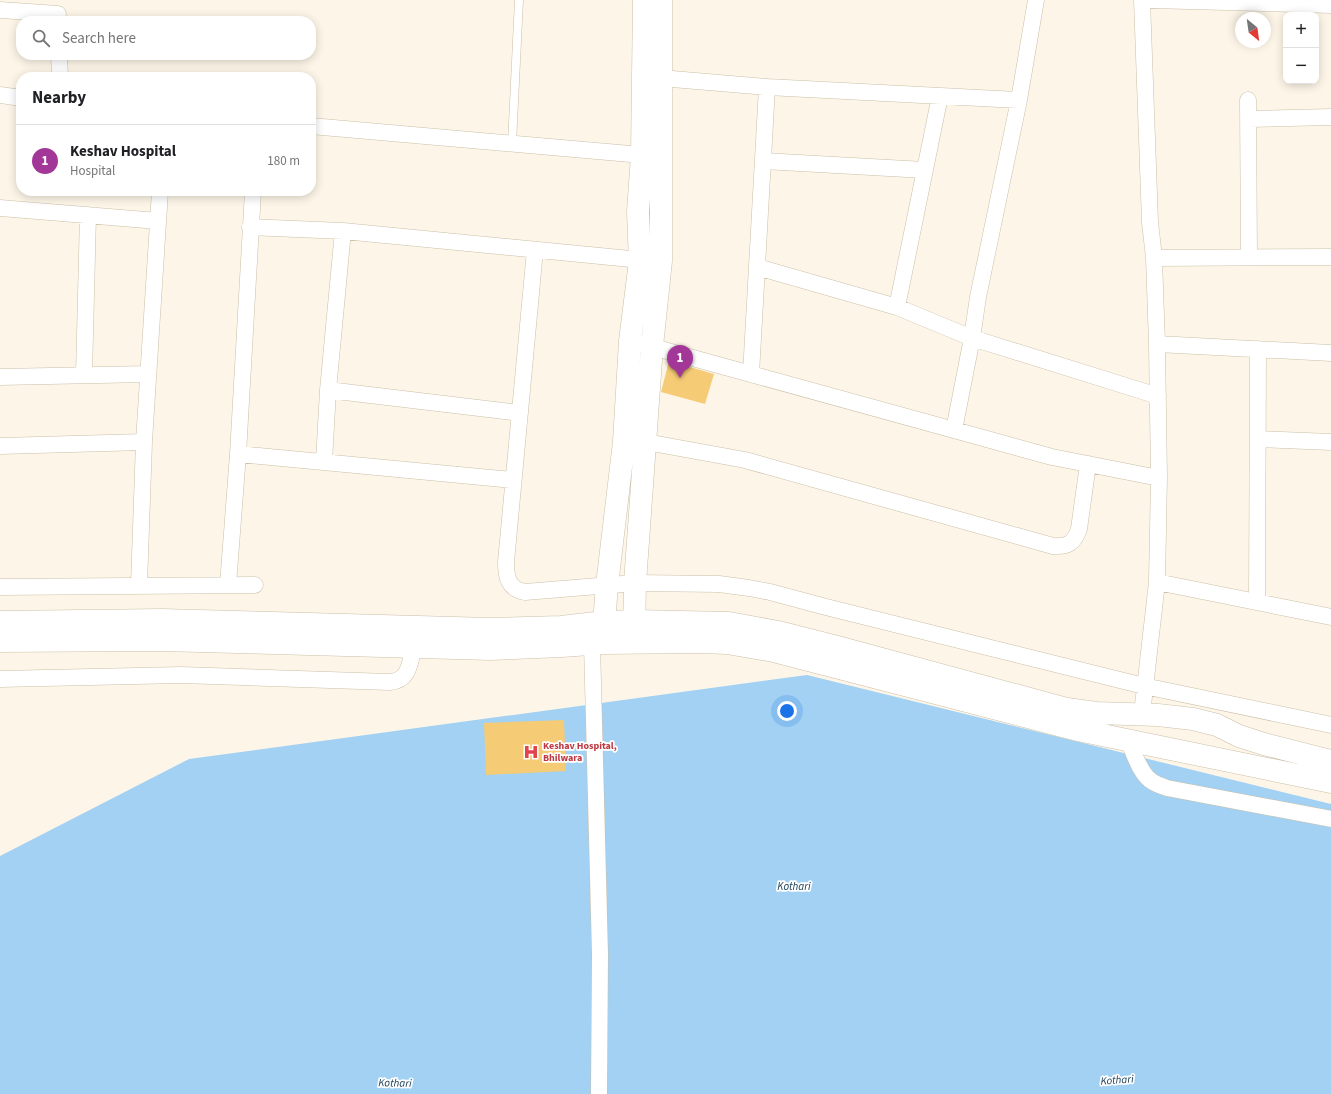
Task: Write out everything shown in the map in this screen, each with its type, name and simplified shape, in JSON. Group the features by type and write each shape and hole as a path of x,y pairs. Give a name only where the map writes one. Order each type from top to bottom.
{"main road":[{"path":"634,643 635,583 652,346 650,261 651,157 644,0"},
{"path":"651,157 660,78 661,0"},
{"path":"600,636 624,442 630,341 650,261"},
{"path":"0,622 162,620 491,629 561,627 634,643 727,643 774,651 1078,730 1331,782"},
{"path":"0,641 161,640 491,649 600,636 635,621 729,623 778,632 837,647 1067,709 1158,715 1217,725 1239,736 1264,744 1331,761"}],"street":[{"path":"954,430 972,338 978,297 1019,100 1036,0"},
{"path":"1142,0 1150,222 1154,258 1159,478 1157,582 1142,714"},
{"path":"1151,0 1272,2 1331,5"},
{"path":"0,10 58,12"},
{"path":"59,60 60,72"},
{"path":"660,78 767,87 1019,100"},
{"path":"751,374 767,87"},
{"path":"0,95 16,97"},
{"path":"897,307 940,96"},
{"path":"1248,100 1249,257"},
{"path":"1248,119 1331,117"},
{"path":"316,126 651,157"},
{"path":"763,161 925,170"},
{"path":"139,585 144,442 160,196"},
{"path":"228,585 238,454 253,196"},
{"path":"0,208 158,221"},
{"path":"84,375 88,215"},
{"path":"250,227 343,232 650,261"},
{"path":"324,462 328,390 343,232"},
{"path":"535,250 506,562 506,573 510,584 519,591 526,592 635,583 719,584 770,592 1144,686 1331,725"},
{"path":"1154,258 1331,257"},
{"path":"757,267 897,307 972,338 1158,396"},
{"path":"630,341 1052,456 1159,478"},
{"path":"1157,344 1331,353"},
{"path":"1258,349 1258,602"},
{"path":"0,377 148,374"},
{"path":"328,390 520,413"},
{"path":"1258,439 1331,442"},
{"path":"0,446 144,442"},
{"path":"646,442 745,460 1057,546 1070,544 1076,537 1079,529 1088,464"},
{"path":"238,454 513,480"},
{"path":"1157,582 1331,617"},
{"path":"0,587 255,585"},
{"path":"599,1094 600,636"},
{"path":"0,679 181,675 390,682 398,681 403,678 407,671 414,647"},
{"path":"1128,740 1142,770 1149,779 1167,788 1331,819"}],"lane":[{"path":"512,144 519,0"}],"water":[{"name":"Kothari","path":"807,675 1331,804 1331,1094 0,1094 0,856 189,759"}],"building":[{"path":"669,361 714,374 705,404 661,392"},
{"path":"564,720 566,771 486,775 484,723"}],"place":[{"name":"Keshav Hospital","path":"680,378"},
{"name":"Keshav Hospital, Bhilwara","path":"531,752"}]}
